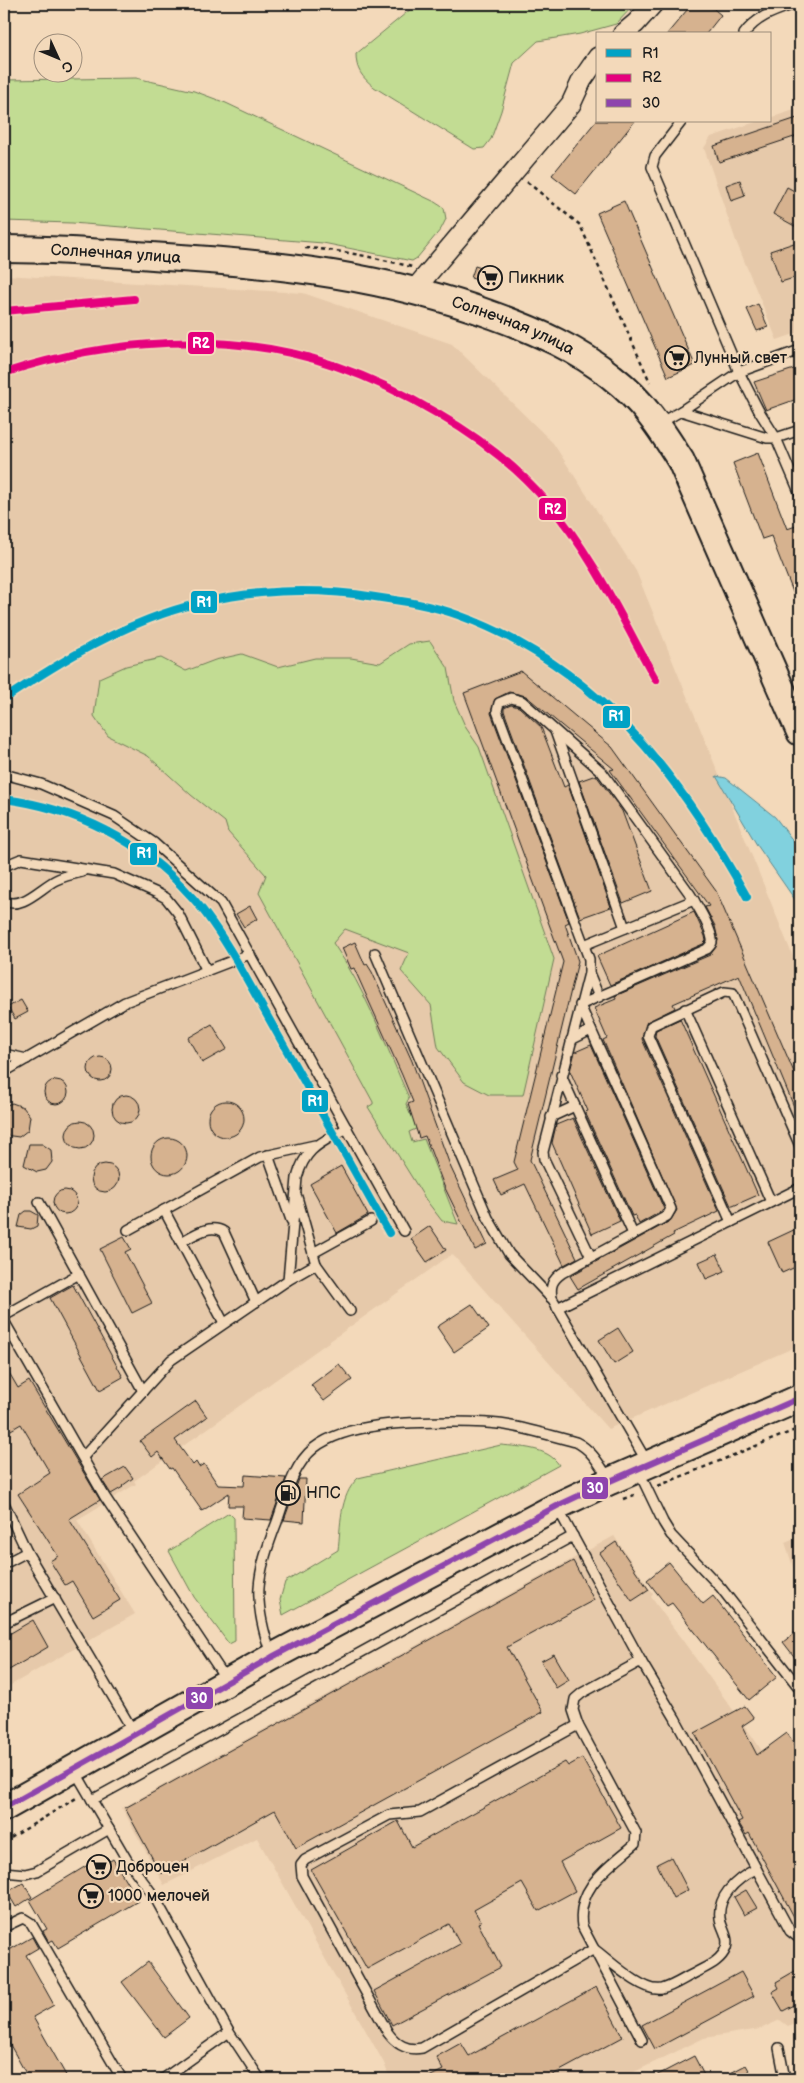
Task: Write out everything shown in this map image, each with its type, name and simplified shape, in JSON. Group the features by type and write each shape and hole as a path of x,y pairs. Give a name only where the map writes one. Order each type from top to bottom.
{"street":[{"path":"626,32 636,24 653,4"},
{"path":"414,290 571,104 582,80 596,60"},
{"name":"Солнечная улица","path":"4,248 252,262 323,271 414,290 468,306 516,324 586,358 633,395 658,424 681,461 800,729"},
{"path":"4,1808 272,1657 557,1506 800,1398"}],"lane":[{"path":"746,32 754,21 764,15 795,4"},
{"path":"681,122 655,156 652,167 739,372 759,411 776,438 800,494"},
{"path":"658,424 739,372 800,350"},
{"path":"680,411 767,438 776,438 800,430"},
{"path":"580,1005 707,949 711,946 712,939 694,900 602,772 518,699 511,698 498,705 497,711 589,959 589,973 580,1005 571,1040 561,1075 543,1146 544,1159 590,1257"},
{"path":"554,729 625,928"},
{"path":"4,774 41,784 106,812 154,843 221,903 404,1231"},
{"path":"4,866 21,859 90,870 126,879 166,898 178,913 207,971"},
{"path":"4,902 9,904 20,903 56,880 90,870"},
{"path":"584,945 694,900"},
{"path":"375,953 467,1171 492,1225 509,1254 552,1298"},
{"path":"4,1072 125,1002 250,954"},
{"path":"589,973 599,997"},
{"path":"731,1222 648,1036 650,1026 724,992 733,993 800,1146"},
{"path":"580,1005 671,1209 667,1216 590,1257 556,1278 550,1290 552,1298 643,1467 663,1522 671,1535 721,1588 800,1689"},
{"path":"684,1009 771,1202"},
{"path":"571,1040 591,1030"},
{"path":"4,1054 27,1059"},
{"path":"561,1075 633,1234"},
{"path":"550,1117 576,1106"},
{"path":"288,1280 297,1178 303,1158 318,1145 347,1128"},
{"path":"128,1230 260,1157 318,1145"},
{"path":"268,1154 293,1225"},
{"path":"557,1308 800,1188"},
{"path":"296,1191 316,1264 350,1311"},
{"path":"38,1202 143,1391"},
{"path":"164,1210 224,1323"},
{"path":"313,1253 371,1221"},
{"path":"181,1242 210,1229 220,1229 224,1232 256,1302"},
{"path":"83,1457 171,1360 288,1280 316,1264"},
{"path":"4,1316 79,1274"},
{"path":"4,1321 105,1497 228,1682"},
{"path":"272,1657 263,1629 258,1596 263,1558 296,1470 313,1449 325,1441 342,1434 397,1422 483,1422 505,1425 576,1442 586,1447 610,1481"},
{"path":"4,1504 27,1552 134,1734"},
{"path":"557,1506 641,1661 675,1718 790,1931 800,1939"},
{"path":"92,1800 573,1536"},
{"path":"4,1564 27,1552"},
{"path":"4,1623 55,1598"},
{"path":"641,1661 582,1693 575,1699 573,1710 578,1724 636,1833 637,1839 635,1844 592,1884 584,1898 580,1914 582,1926 642,2040"},
{"path":"578,1724 420,1812 390,1814 305,1860 300,1870 388,2033 398,2044 413,2050 422,2048 594,1949"},
{"path":"73,1768 127,1860 154,1896 229,2032 260,2079"},
{"path":"4,1872 25,1874 38,1871 109,1829"},
{"path":"594,1949 646,1987 656,1990 675,1983 716,1962 724,1952 727,1941 720,1916 722,1903 732,1885 756,1869"},
{"path":"4,1927 24,1918 31,1923 122,2079"},
{"path":"163,2079 229,2032"},
{"path":"779,2048 785,2079"}],"path":[{"path":"515,171 580,225 652,387"}],"shaded area":[{"path":"800,108 800,332 777,340 736,241 704,148 711,137 756,122 772,122 772,117"},
{"path":"4,275 303,293 452,344 553,443 636,571 800,974 800,1345 608,1429 452,1254 134,1481 136,1484 77,1520 135,1614 4,1689"},
{"path":"614,1536 653,1594 651,1597 752,1736 800,1808 800,2020 788,2026 780,2020 760,2029 704,2038 620,2079 390,2079 384,2063 257,1838 164,1885 122,1808"},
{"path":"800,1536 800,1589 785,1542"}],"green space":[{"path":"417,4 635,4 616,24 580,34 538,41 514,63 491,139 484,148 474,149 374,87 359,69 356,54"},
{"path":"136,78 194,91 226,103 433,201 444,208 446,219 441,229 417,258 412,261 323,243 72,223 4,221 4,80 82,82 82,79"},
{"path":"430,641 448,668 454,701 466,728 479,747 554,959 523,1095 489,1095 464,1082 438,1047 431,1005 401,971 409,953 345,929 333,943 356,980 384,1038 409,1098 406,1104 410,1114 415,1114 418,1128 409,1132 412,1142 424,1139 458,1224 442,1221 426,1200 368,1107 373,1102 259,893 266,875 228,832 225,822 191,795 148,756 108,736 94,716 99,678 126,666 161,658 186,671 215,660 242,654 278,667 315,658 351,658 380,663 409,644"},
{"path":"501,1445 525,1447 541,1451 554,1459 559,1465 283,1615 280,1600 285,1582 338,1550 344,1502 347,1493 358,1478"},
{"path":"229,1513 234,1518 235,1641 229,1644 194,1597 169,1551"}],"water":[{"path":"716,776 726,778 775,817 800,850 800,907 757,845"}],"building":[{"path":"692,4 708,4 721,15 708,32 669,32"},
{"path":"800,117 800,135 719,162 714,146"},
{"path":"596,121 634,122 576,194 552,175"},
{"path":"740,180 745,196 731,201 726,185"},
{"path":"787,187 800,194 800,229 773,214"},
{"path":"624,201 695,365 668,377 597,213"},
{"path":"800,241 800,276 781,282 770,251"},
{"path":"475,266 499,274 494,286 471,278"},
{"path":"758,304 768,327 757,331 747,309"},
{"path":"800,367 800,398 766,410 754,382"},
{"path":"758,453 787,529 796,526 800,538 800,610 771,536 762,539 733,463"},
{"path":"521,671 612,747 716,891 800,1086 800,1121 739,975 673,1004 675,1008 647,1022 642,1039 719,1211 673,1233 674,1235 578,1289 570,1276 670,1221 677,1210 603,1040 607,1038 594,1008 616,999 615,996 710,955 716,947 718,940 715,926 705,907 709,906 610,770 614,769 526,696 509,692 495,699 491,713 569,922 565,924 578,961 530,1160 577,1258 564,1265 525,1184 501,1195 494,1180 518,1170 514,1162 563,962 464,693"},
{"path":"511,705 519,707 541,727 564,787 568,785 611,907 580,918 504,711 504,708"},
{"path":"596,775 622,811 652,891 623,903 579,781"},
{"path":"250,906 257,919 244,927 236,914"},
{"path":"694,912 705,936 706,941 703,944 610,985 597,956"},
{"path":"355,942 365,965 367,964 372,972 412,1061 451,1168 487,1244 475,1250 444,1186 425,1136 419,1138 408,1104 413,1102 354,968 351,969 342,948"},
{"path":"21,1000 28,1012 15,1019 8,1007"},
{"path":"680,1019 758,1195 733,1206 731,1206 655,1036 656,1030"},
{"path":"212,1024 227,1049 202,1063 188,1038"},
{"path":"591,1045 664,1209 639,1224 635,1215 632,1216 585,1112 588,1111 570,1071 575,1052"},
{"path":"100,1057 109,1060 112,1069 109,1078 100,1081 91,1078 88,1069 91,1060"},
{"path":"56,1080 65,1083 68,1092 65,1101 56,1104 47,1101 44,1092 47,1083"},
{"path":"126,1095 136,1099 140,1109 136,1119 126,1123 116,1119 112,1109 116,1099"},
{"path":"226,1101 233,1102 239,1106 243,1112 243,1126 239,1132 233,1136 226,1137 219,1136 213,1132 209,1126 208,1119 209,1112 213,1106 219,1102"},
{"path":"12,1103 23,1107 30,1116 28,1130 19,1137 4,1135 4,1106"},
{"path":"573,1118 620,1221 592,1234 552,1143 556,1125"},
{"path":"80,1121 90,1125 94,1135 90,1145 80,1149 70,1145 66,1135 70,1125"},
{"path":"169,1138 176,1139 182,1143 186,1149 186,1163 182,1169 176,1173 169,1174 162,1173 156,1169 152,1163 151,1156 152,1149 156,1143 162,1139"},
{"path":"29,1144 42,1144 51,1150 52,1162 46,1170 37,1172 24,1165"},
{"path":"105,1164 115,1168 119,1178 115,1188 105,1192 95,1188 91,1178 95,1168"},
{"path":"341,1166 368,1215 337,1233 310,1184"},
{"path":"65,1190 74,1193 77,1202 74,1211 65,1214 56,1211 53,1202 56,1193"},
{"path":"26,1211 31,1211 38,1215 37,1226 31,1229 18,1227 21,1215"},
{"path":"430,1226 446,1250 427,1262 411,1239"},
{"path":"800,1227 800,1265 782,1273 768,1242"},
{"path":"124,1237 131,1249 125,1252 152,1303 132,1313 100,1249"},
{"path":"717,1254 725,1271 706,1279 699,1262"},
{"path":"73,1285 123,1377 100,1390 50,1298"},
{"path":"472,1304 489,1328 454,1352 437,1327"},
{"path":"618,1328 633,1352 614,1364 599,1340"},
{"path":"4,1364 18,1388 29,1381 100,1500 69,1519 120,1600 93,1616 72,1581 65,1585 50,1561 58,1556 18,1494 50,1473 21,1424 4,1434"},
{"path":"339,1364 352,1380 324,1401 311,1385"},
{"path":"196,1401 207,1417 175,1440 193,1465 196,1462 199,1467 204,1464 218,1485 244,1486 245,1475 286,1478 271,1520 242,1518 243,1506 228,1506 229,1493 202,1511 172,1468 170,1469 158,1452 152,1457 140,1441"},
{"path":"125,1467 133,1478 111,1494 102,1480"},
{"path":"299,1479 306,1479 304,1522 284,1520"},
{"path":"616,1542 649,1590 632,1601 600,1553"},
{"path":"573,1561 594,1600 507,1647 543,1712 296,1848 275,1810 161,1874 125,1808"},
{"path":"669,1562 703,1604 713,1596 777,1677 749,1700 672,1603 667,1606 647,1580"},
{"path":"33,1620 48,1647 4,1673 4,1637"},
{"path":"800,1629 800,1664 783,1642"},
{"path":"554,1654 569,1680 556,1688 541,1661"},
{"path":"745,1706 754,1718 742,1726 757,1755 787,1733 800,1752 800,1928 749,1833 746,1835 738,1822 742,1820 695,1733"},
{"path":"582,1758 621,1828 560,1862 575,1891 538,1911 522,1883 474,1910 481,1922 478,1923 501,1967 392,2025 374,1991 460,1944 449,1924 367,1969 311,1870 398,1821 412,1847 565,1762 568,1766"},
{"path":"101,1857 105,1864 113,1859 138,1901 58,1948 53,1940 49,1942 43,1931 47,1929 30,1900"},
{"path":"671,1857 688,1890 673,1898 657,1864"},
{"path":"23,1883 32,1897 16,1907 7,1892"},
{"path":"746,1890 757,1908 744,1915 734,1897"},
{"path":"32,1937 38,1948 26,1955 54,2005 33,2017 68,2079 29,2079 4,2034 4,1953"},
{"path":"148,1962 189,2018 164,2037 122,1982"},
{"path":"800,1968 800,2002 783,2011 772,1992 779,1988 776,1982"},
{"path":"741,1972 754,1996 655,2049 642,2025"},
{"path":"596,1987 623,2037 545,2079 425,2079 443,2070 436,2057 461,2043 469,2056"},
{"path":"694,2056 706,2079 650,2079"},
{"path":"746,2065 754,2079 719,2079"}],"transit line":[{"name":"R2","path":"4,311 134,299"},
{"name":"R2","path":"4,373 44,361 85,352 127,346 212,343 296,354 336,366 388,387 426,407 468,433 510,465 547,502 593,565 656,680"},
{"name":"R1","path":"4,699 57,665 111,636 149,619 204,602 260,593 318,591 375,597 438,609 458,615 507,636 552,663 592,694 629,728 662,766 692,808 747,897"},
{"name":"R1","path":"4,799 56,810 106,830 151,858 197,902 215,926 236,960 389,1233"},
{"name":"30","path":"4,1808 272,1657 557,1506 800,1398"}],"place":[{"name":"Пикник","path":"490,278"},
{"name":"Лунный свет","path":"677,358"},
{"name":"НПС","path":"288,1493"},
{"name":"Доброцен","path":"99,1867"},
{"name":"1000 мелочей","path":"91,1896"}]}
